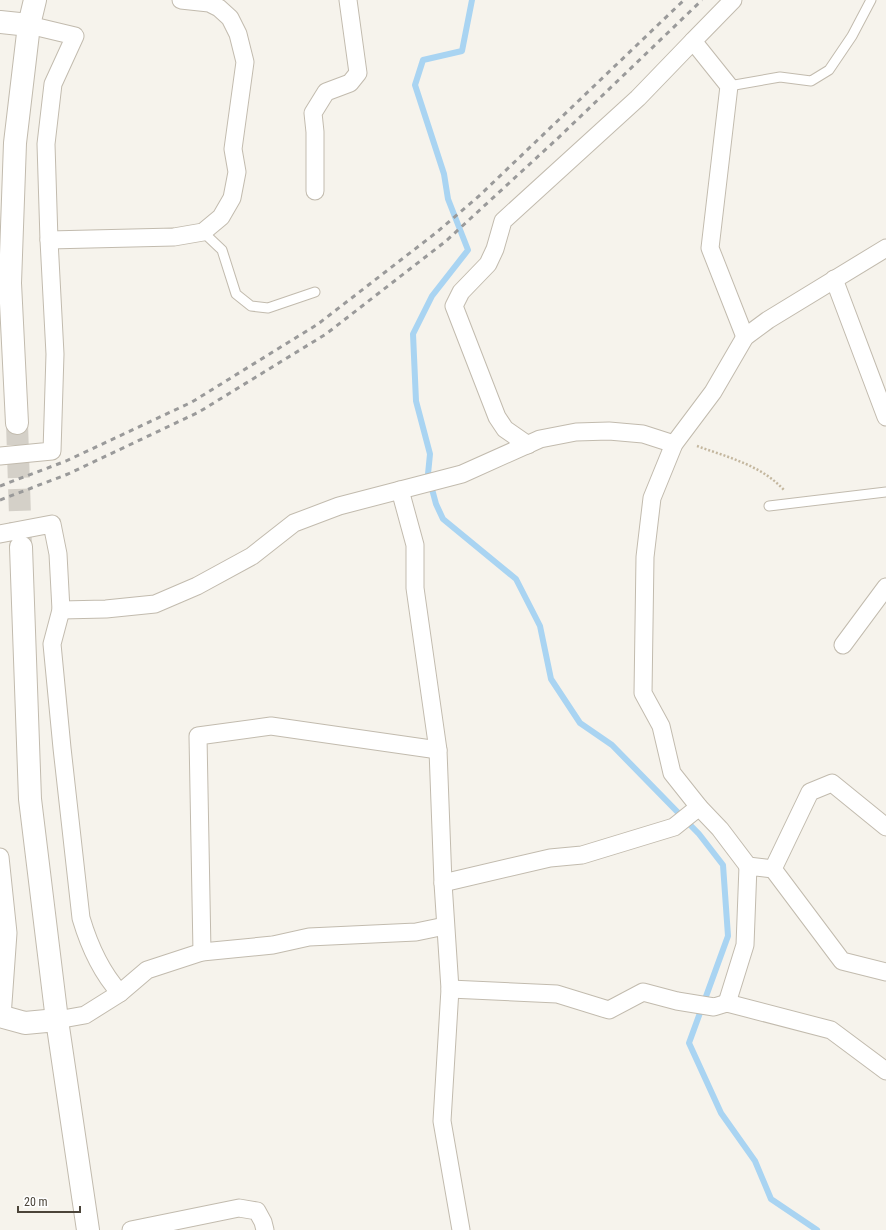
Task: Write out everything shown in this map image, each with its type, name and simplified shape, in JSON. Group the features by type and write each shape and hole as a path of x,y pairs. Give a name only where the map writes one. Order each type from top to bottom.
{"street":[{"path":"17,423 10,283 15,143 29,25 35,0"},
{"path":"49,240 174,237 203,232 221,217 232,198 237,172 233,149 245,62 238,34 230,18 219,8 209,3 181,0"},
{"path":"315,191 315,132 313,113 326,92 350,83 358,73 348,0"},
{"path":"528,445 505,429 497,417 454,306 460,292 488,264 495,249 503,221 638,98 733,0"},
{"path":"0,22 29,25 76,36 53,84 46,144 55,354 52,451 0,456"},
{"path":"693,41 729,86 710,248 745,337"},
{"path":"720,1005 745,945 748,866 720,829 699,807 672,773 661,726 643,693 645,557 652,498 675,442 713,392 745,337 834,279 886,248"},
{"path":"834,279 886,417"},
{"path":"61,610 106,609 155,604 197,586 252,556 294,524 339,506 462,474 540,439 576,432 609,431 643,434 675,442"},
{"path":"400,490 415,546 415,588 438,750 445,926 450,989 442,1121 461,1230"},
{"path":"0,534 52,524 58,554 61,610 52,644 81,918 89,944 110,982 120,993"},
{"path":"20,547 30,799 58,1020 88,1230"},
{"path":"842,645 886,587"},
{"path":"202,952 198,736 271,726 438,750"},
{"path":"773,869 810,792 832,783 886,827"},
{"path":"443,883 550,858 582,855 674,827 699,807"},
{"path":"0,857 8,933 1,1016 25,1023 58,1020 85,1015 120,993 147,970 202,952 273,945 309,937 416,932 445,926"},
{"path":"748,866 773,869 842,961 886,972"},
{"path":"450,989 558,994 609,1010 643,992 677,1001 720,1005 831,1030 886,1072"},
{"path":"131,1230 239,1208 257,1211 263,1222 265,1230"}],"lane":[{"path":"729,86 780,77 811,81 817,78 829,70 852,36 871,0"},
{"path":"203,232 222,250 236,294 251,306 268,308 315,292"},
{"path":"769,506 886,492"}],"path":[{"path":"675,442 747,464 775,480 796,502"}],"waterway":[{"path":"472,0 462,51 423,60 415,85 444,174 448,199 468,250 432,296 413,334 416,401 430,454 428,474 436,504 443,519 516,579 540,626 551,679 580,723 612,745 699,834 723,865 728,936 689,1043 721,1113 755,1161 771,1199 817,1230"}],"tunnel":[{"path":"17,423 21,547"}],"railway":[{"path":"0,486 66,461 192,402 318,324 437,232 479,196 684,0"},
{"path":"0,500 68,474 199,412 326,334 446,241 557,139 702,0"}]}
